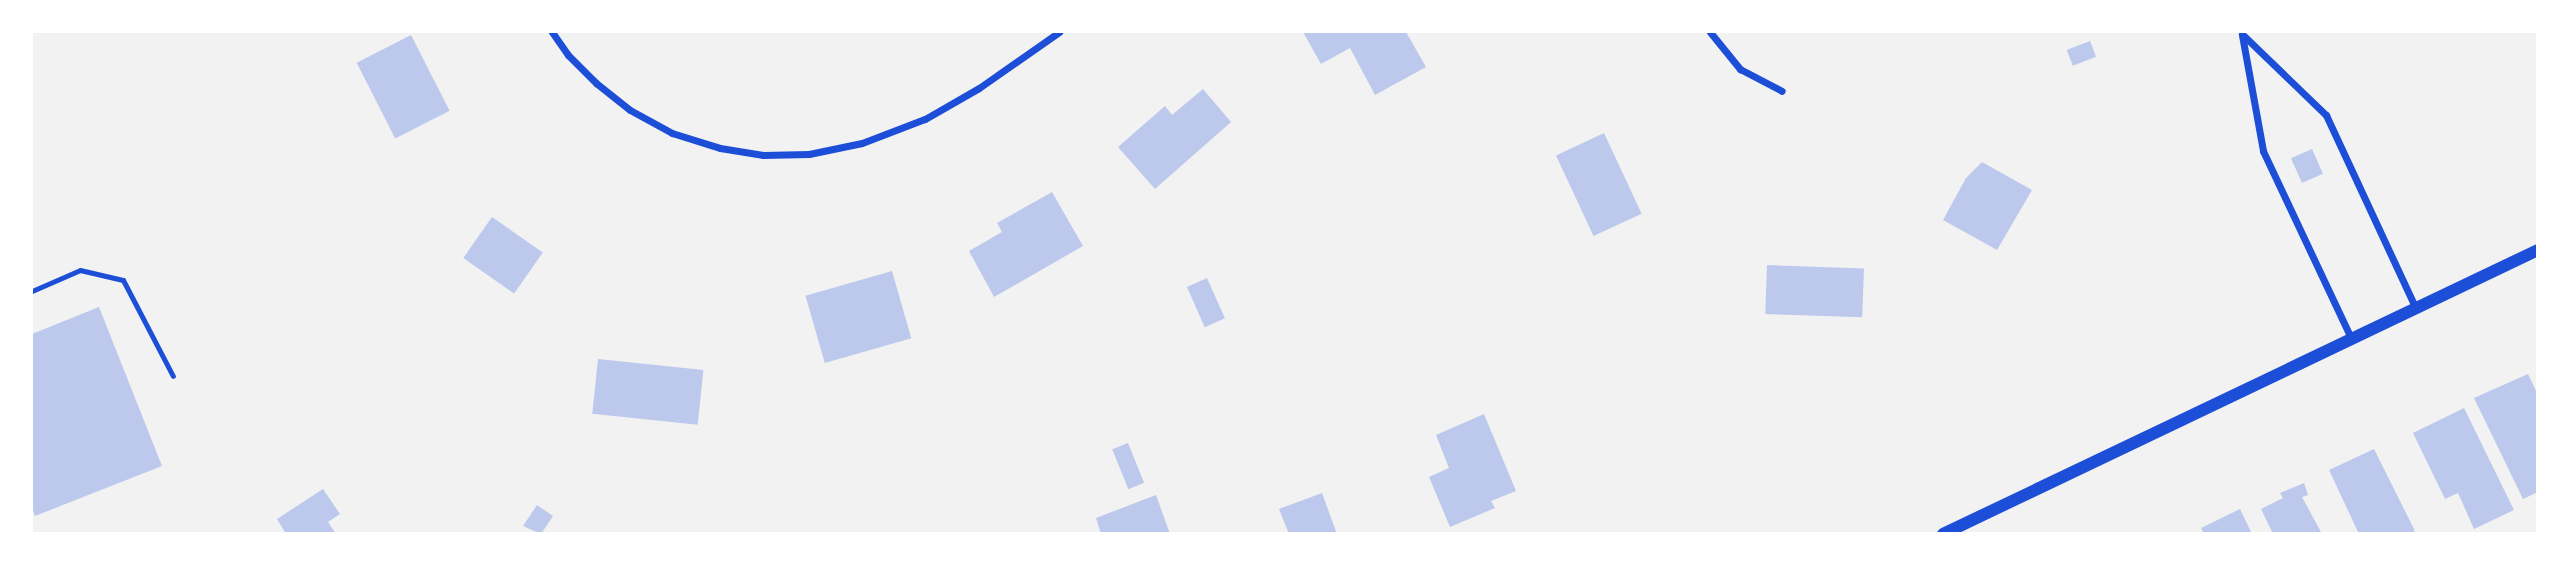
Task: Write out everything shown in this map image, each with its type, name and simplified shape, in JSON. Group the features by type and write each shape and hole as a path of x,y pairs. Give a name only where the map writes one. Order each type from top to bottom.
{"street":[{"path":"552,32 568,55 596,83 630,110 672,133 720,148 763,155 809,154 862,143 925,119 979,88 1059,32"},
{"path":"1710,32 1740,69 1782,91"},
{"path":"2241,33 2326,115 2415,307"},
{"path":"2241,33 2263,151 2351,338"},
{"path":"1942,534 2538,250"}],"lane":[{"path":"32,291 80,270 123,280 173,376"}],"building":[{"path":"1303,32 1406,32 1426,67 1375,95 1350,48 1321,64"},
{"path":"411,35 450,111 395,138 357,63"},
{"path":"2090,41 2096,57 2073,66 2067,50"},
{"path":"1203,89 1231,122 1155,189 1118,147 1165,106 1172,115"},
{"path":"1604,133 1642,214 1594,236 1556,155"},
{"path":"2312,149 2323,174 2302,183 2291,158"},
{"path":"1982,162 2032,190 1997,250 1943,220 1966,178"},
{"path":"1052,192 1083,246 994,297 969,251 1002,232 997,223"},
{"path":"492,217 543,253 514,294 463,258"},
{"path":"1767,265 1864,268 1862,317 1765,314"},
{"path":"892,271 911,338 825,363 805,296"},
{"path":"1207,278 1225,318 1205,327 1187,287"},
{"path":"99,307 162,466 35,516 32,508 32,334"},
{"path":"598,359 703,370 698,425 592,414"},
{"path":"2528,374 2538,395 2538,492 2523,499 2474,398"},
{"path":"2464,408 2514,510 2474,529 2458,493 2445,499 2413,433"},
{"path":"1484,414 1516,491 1491,501 1495,508 1450,527 1429,477 1449,468 1436,435"},
{"path":"1128,443 1144,483 1128,489 1112,449"},
{"path":"2374,449 2415,531 2409,534 2359,534 2329,470"},
{"path":"2304,483 2308,495 2302,497 2322,534 2273,534 2261,509 2283,498 2280,493"},
{"path":"323,489 340,514 328,522 336,534 286,534 277,519"},
{"path":"1322,493 1337,534 1289,534 1279,509"},
{"path":"1156,495 1170,534 1101,534 1096,518"},
{"path":"537,505 553,516 541,534 523,526"},
{"path":"2240,509 2252,534 2204,534 2201,528"}]}
